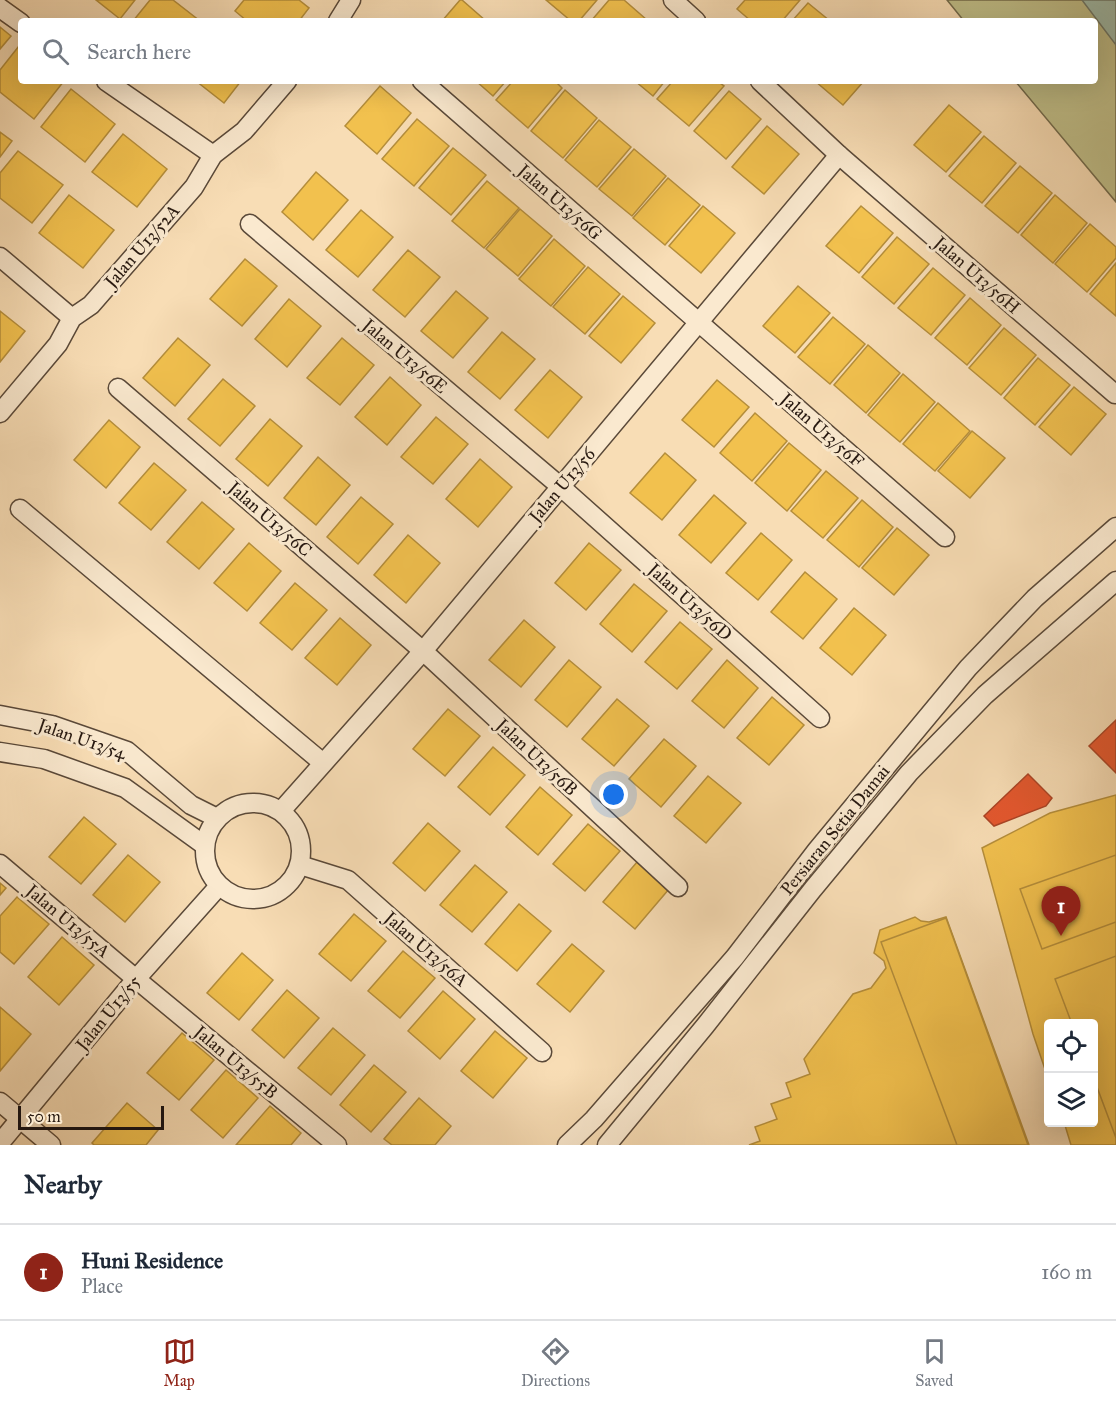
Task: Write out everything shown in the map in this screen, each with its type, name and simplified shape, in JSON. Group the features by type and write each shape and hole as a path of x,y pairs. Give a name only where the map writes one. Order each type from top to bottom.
{"street":[{"path":"340,18 351,0"},
{"path":"673,0 693,18"},
{"path":"0,8 18,21"},
{"path":"110,84 213,155"},
{"name":"Jalan U13/52A","path":"0,413 58,344 72,318 91,305 194,187 213,155 244,131 284,84"},
{"name":"Jalan U13/56G","path":"425,84 699,322"},
{"name":"Jalan U13/56H","path":"763,84 839,155 1116,394"},
{"name":"Jalan U13/56","path":"281,811 423,651 839,155"},
{"name":"Jalan U13/56E","path":"250,224 561,487"},
{"path":"0,256 72,318"},
{"name":"Jalan U13/56F","path":"699,322 945,537"},
{"name":"Jalan U13/56C","path":"118,388 423,651"},
{"name":"Jalan U13/56D","path":"561,487 820,718"},
{"path":"20,509 323,763"},
{"name":"Persiaran Setia Damai","path":"567,1145 594,1119 735,957 817,850 968,668 1035,598 1116,527"},
{"name":"Persiaran Setia Damai","path":"607,1145 909,773 985,694 1116,581"},
{"name":"Jalan U13/56B","path":"423,651 678,887"},
{"name":"Jalan U13/54","path":"0,715 52,724 127,751 191,805 217,818"},
{"name":"Jalan U13/54","path":"0,752 44,759 124,788 204,845"},
{"path":"240,804 268,805 281,811 292,822 299,835 302,850 300,865 292,880 280,891 265,898 248,900 232,896 219,886 210,874 205,860 204,845 208,831 217,818 228,809 240,804"},
{"name":"Jalan U13/55A","path":"0,864 136,979"},
{"name":"Jalan U13/56A","path":"300,865 348,880 542,1052"},
{"name":"Jalan U13/55","path":"0,1143 136,979 219,886"},
{"name":"Jalan U13/55B","path":"136,979 337,1145"},
{"path":"0,1102 51,1145"}],"green space":[{"path":"947,0 1116,0 1116,202 1018,84 1098,84 1098,18 962,18"}],"shaded area":[{"path":"1082,0 1116,0 1116,45 1098,18"}],"building: Homes":[{"path":"96,0 135,0 119,18"},
{"path":"150,0 173,0 196,18 135,18"},
{"path":"244,0 299,0 309,8 301,18 243,18 235,11"},
{"path":"462,0 483,18 445,18"},
{"path":"546,0 597,0 582,18 567,18"},
{"path":"609,0 624,0 645,18 594,18"},
{"path":"745,0 800,0 785,18 748,18 737,9"},
{"path":"808,3 826,18 795,18"},
{"path":"0,27 11,36 0,49"},
{"path":"18,47 18,84 62,84 34,119 0,92 0,70"},
{"path":"200,84 239,84 224,103"},
{"path":"479,84 503,84 493,96"},
{"path":"510,84 558,84 562,88 528,128 496,100"},
{"path":"639,84 663,84 653,96"},
{"path":"670,84 721,84 724,86 689,126 657,99"},
{"path":"818,84 861,84 843,105"},
{"path":"380,86 411,113 377,154 345,126"},
{"path":"71,89 115,124 85,162 41,127"},
{"path":"565,90 597,118 563,158 531,131"},
{"path":"729,91 761,119 726,159 694,131"},
{"path":"949,105 981,132 946,172 914,145"},
{"path":"417,119 449,146 414,186 382,159"},
{"path":"599,120 631,147 597,187 565,160"},
{"path":"767,126 799,154 764,194 732,167"},
{"path":"0,132 12,141 0,157"},
{"path":"123,134 167,169 137,207 92,172"},
{"path":"984,136 1016,163 982,203 949,176"},
{"path":"453,148 486,175 451,215 419,188"},
{"path":"634,149 666,176 632,216 599,189"},
{"path":"18,151 63,185 32,223 0,198 0,173"},
{"path":"1020,166 1052,193 1018,233 985,206"},
{"path":"316,172 348,200 313,240 282,212"},
{"path":"668,178 700,205 665,245 633,218"},
{"path":"487,181 519,208 484,248 452,221"},
{"path":"69,195 114,230 83,268 39,233"},
{"path":"1055,195 1087,223 1053,263 1021,235"},
{"path":"703,206 735,233 701,273 669,246"},
{"path":"861,206 893,233 859,273 826,246"},
{"path":"520,209 552,236 518,276 486,249"},
{"path":"361,210 393,237 358,277 326,250"},
{"path":"1090,224 1116,247 1116,258 1087,292 1055,264"},
{"path":"897,237 929,264 894,304 862,277"},
{"path":"554,239 585,266 551,306 519,279"},
{"path":"408,250 440,277 405,317 373,290"},
{"path":"245,259 277,286 242,326 210,299"},
{"path":"1116,263 1116,316 1090,294"},
{"path":"588,267 620,294 585,334 553,307"},
{"path":"933,268 965,295 931,335 898,308"},
{"path":"798,286 830,313 795,353 763,326"},
{"path":"456,291 488,318 453,358 421,331"},
{"path":"623,296 655,323 621,363 589,336"},
{"path":"970,298 1001,325 967,365 935,338"},
{"path":"289,299 321,326 287,367 255,339"},
{"path":"0,311 25,331 0,362"},
{"path":"833,317 865,344 830,384 798,357"},
{"path":"1004,328 1036,355 1001,395 969,368"},
{"path":"502,332 535,359 500,399 468,372"},
{"path":"178,338 210,365 175,406 143,378"},
{"path":"342,338 374,365 340,405 307,378"},
{"path":"868,345 900,373 866,413 834,385"},
{"path":"1038,358 1070,385 1035,425 1004,398"},
{"path":"550,370 582,397 548,438 515,410"},
{"path":"903,374 935,402 900,442 868,415"},
{"path":"390,377 421,405 387,445 355,417"},
{"path":"223,379 255,406 220,446 188,419"},
{"path":"717,380 749,407 714,447 682,420"},
{"path":"1074,387 1106,414 1071,455 1039,427"},
{"path":"938,403 970,431 935,471 903,444"},
{"path":"755,413 787,441 752,481 720,453"},
{"path":"436,417 468,444 433,484 401,457"},
{"path":"270,419 302,446 268,486 236,459"},
{"path":"109,420 140,447 106,488 74,460"},
{"path":"972,431 1005,458 970,498 938,471"},
{"path":"789,443 821,470 787,511 755,483"},
{"path":"665,453 696,480 662,520 630,493"},
{"path":"318,457 350,485 316,525 284,498"},
{"path":"480,459 512,487 478,527 446,499"},
{"path":"154,463 186,490 151,530 119,503"},
{"path":"826,471 858,498 823,538 791,511"},
{"path":"714,495 746,523 711,563 679,535"},
{"path":"361,497 393,524 358,564 327,537"},
{"path":"862,500 893,527 859,567 827,540"},
{"path":"202,502 234,529 199,569 167,542"},
{"path":"897,528 929,555 894,595 862,568"},
{"path":"761,533 792,560 758,600 726,573"},
{"path":"408,535 440,563 406,603 374,575"},
{"path":"249,543 281,571 247,611 214,583"},
{"path":"589,543 621,570 586,610 555,583"},
{"path":"805,572 837,599 803,639 771,612"},
{"path":"295,583 327,610 292,650 260,623"},
{"path":"634,584 667,611 632,652 600,624"},
{"path":"854,608 886,635 852,675 820,648"},
{"path":"340,618 371,645 337,685 305,658"},
{"path":"524,620 555,647 521,687 489,660"},
{"path":"680,622 712,649 677,689 645,662"},
{"path":"569,660 601,687 567,727 535,700"},
{"path":"727,660 758,688 724,728 692,701"},
{"path":"772,697 804,725 769,765 737,738"},
{"path":"617,699 649,726 614,766 582,739"},
{"path":"448,709 480,736 445,776 413,749"},
{"path":"664,739 696,766 661,807 629,779"},
{"path":"493,747 525,775 490,815 458,787"},
{"path":"708,776 741,803 706,843 674,816"},
{"path":"540,787 572,815 538,855 506,827"},
{"path":"1116,795 1116,1145 1071,1145 1066,1127 1098,1127 1098,1019 1044,1019 1044,1066 982,848 1050,813"},
{"path":"84,817 116,844 81,884 49,857"},
{"path":"428,823 460,851 425,891 393,863"},
{"path":"588,824 620,851 585,891 553,864"},
{"path":"128,855 160,882 125,922 93,895"},
{"path":"1116,855 1116,922 1042,949 1020,889"},
{"path":"637,862 669,889 635,929 603,902"},
{"path":"475,865 507,892 472,932 440,905"},
{"path":"0,883 6,888 0,895"},
{"path":"17,897 49,924 14,964 0,952 0,916"},
{"path":"519,904 551,931 517,971 485,944"},
{"path":"354,914 386,941 351,981 319,954"},
{"path":"915,917 929,922 946,917 1029,1145 749,1145 760,1141 755,1127 777,1119 771,1104 791,1097 786,1083 810,1074 804,1059 853,994 871,988 886,968 884,961 874,953 880,930"},
{"path":"946,918 1028,1145 957,1145 881,942"},
{"path":"62,937 94,965 59,1005 28,977"},
{"path":"572,944 604,971 570,1012 537,984"},
{"path":"403,951 435,978 400,1018 368,991"},
{"path":"242,953 273,980 239,1020 207,993"},
{"path":"1116,956 1116,1138 1098,1090 1098,1019 1070,1019 1055,979"},
{"path":"287,990 319,1018 284,1058 252,1030"},
{"path":"443,991 475,1019 440,1059 408,1031"},
{"path":"0,1007 31,1034 0,1071"},
{"path":"333,1028 365,1055 331,1095 298,1068"},
{"path":"495,1031 527,1058 493,1098 461,1071"},
{"path":"182,1033 214,1060 179,1100 147,1073"},
{"path":"374,1065 406,1092 371,1132 340,1105"},
{"path":"226,1070 258,1098 223,1138 191,1110"},
{"path":"419,1098 451,1126 435,1145 392,1145 384,1139"},
{"path":"127,1103 158,1130 146,1145 94,1145 92,1143"},
{"path":"270,1106 301,1133 291,1145 236,1145"}],"building: Shops":[{"path":"1116,720 1116,773 1089,746"},
{"path":"1028,774 1052,798 1046,806 994,826 984,816"}],"place":[{"name":"Huni Residence","path":"1061,936"}]}
